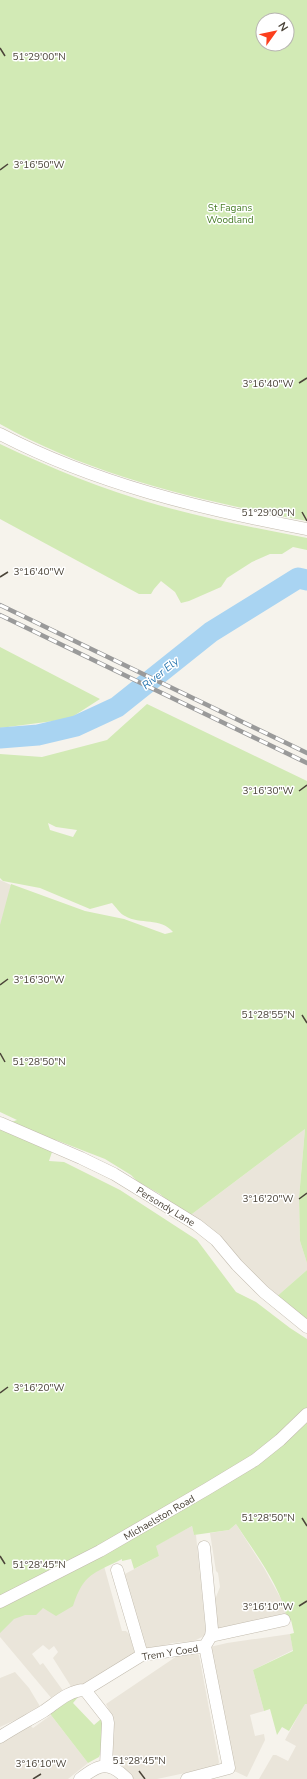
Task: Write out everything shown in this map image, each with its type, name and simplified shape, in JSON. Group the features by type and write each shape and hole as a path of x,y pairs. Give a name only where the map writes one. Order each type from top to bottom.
{"street":[{"path":"0,434 76,469 137,490 204,508 307,529"},
{"name":"Persondy Lane","path":"0,1123 82,1158 114,1174 203,1228 216,1240 237,1265 260,1287 307,1327"},
{"name":"Michaelston Road","path":"0,1602 100,1551 255,1460 280,1440 307,1414"},
{"path":"204,1547 212,1628 211,1636 205,1646"},
{"path":"117,1570 142,1655"},
{"path":"211,1636 284,1620"},
{"name":"Trem Y Coed","path":"0,1737 74,1691 85,1690 142,1655 205,1646 229,1768 186,1779"},
{"path":"85,1690 107,1718 106,1765"},
{"path":"80,1779 87,1773 106,1765 114,1766 127,1779"}],"shaded area":[{"path":"0,880 11,885 0,938"},
{"path":"305,1129 299,1198 300,1241 307,1263 307,1270 275,1298 188,1217"},
{"path":"236,1524 264,1568 285,1606 287,1619 218,1631 214,1602 220,1587 210,1533 229,1530"},
{"path":"192,1526 194,1535 196,1535 206,1635 194,1641 172,1643 145,1651 123,1575 159,1556 155,1546"},
{"path":"104,1566 122,1631 126,1631 129,1634 135,1653 91,1682 72,1688 53,1658 58,1652 54,1646 49,1650 43,1645 32,1654 40,1665 43,1663 64,1692 53,1700 0,1637 0,1625"},
{"path":"290,1634 293,1650 253,1670 264,1711 250,1715 255,1736 264,1734 265,1740 247,1777 232,1770 210,1647 227,1643"},
{"path":"196,1653 199,1655 219,1762 218,1766 157,1779 134,1779 111,1753 113,1718 106,1704 180,1654"},
{"path":"15,1672 29,1688 41,1708 0,1727 0,1678"},
{"path":"305,1703 307,1704 307,1779 259,1779 273,1755 288,1761 296,1746 285,1740"},
{"path":"51,1715 88,1763 68,1779 0,1779 0,1743 30,1725 33,1728"}],"green space":[{"name":"St Fagans Woodland","path":"0,0 307,0 307,521 228,505 149,485 73,459 36,443 0,424"},
{"path":"0,444 39,462 118,493 213,519 307,538 307,550 293,547 282,554 270,554 252,562 227,578 221,587 189,601 181,603 175,592 161,581 151,594 139,594 0,519"},
{"path":"0,647 100,699 69,719 0,728"},
{"path":"147,704 307,781 307,1263 300,1241 299,1198 305,1129 188,1217 160,1194 138,1182 131,1175 105,1159 56,1140 49,1161 64,1162 120,1190 197,1240 236,1292 256,1302 307,1339 307,1704 305,1704 289,1731 282,1727 277,1735 270,1709 264,1711 253,1670 293,1651 290,1634 294,1633 291,1620 287,1619 284,1607 273,1582 236,1524 229,1530 194,1535 192,1526 156,1546 159,1556 134,1569 131,1559 122,1561 122,1559 97,1572 81,1587 73,1606 56,1616 43,1608 36,1615 25,1615 14,1619 0,1633 0,1126 17,1120 0,1112 0,925 11,884 85,911 124,919 165,934 173,932 163,924 131,919 123,915 112,903 90,909 40,888 3,881 0,878 0,754 42,757 107,740","holes":["48,823 56,827 77,830 73,837 50,830"]},
{"path":"307,1270 307,1319 275,1298"},
{"path":"73,1695 79,1696 73,1703 94,1725 101,1719 103,1721 101,1752 99,1757 88,1763 51,1715 51,1712"}],"waterway":[{"name":"River Ely","path":"0,738 38,735 76,726 117,707 211,632 298,578 307,580"}],"railway":[{"path":"0,605 307,753"},
{"path":"0,615 307,763"}]}
